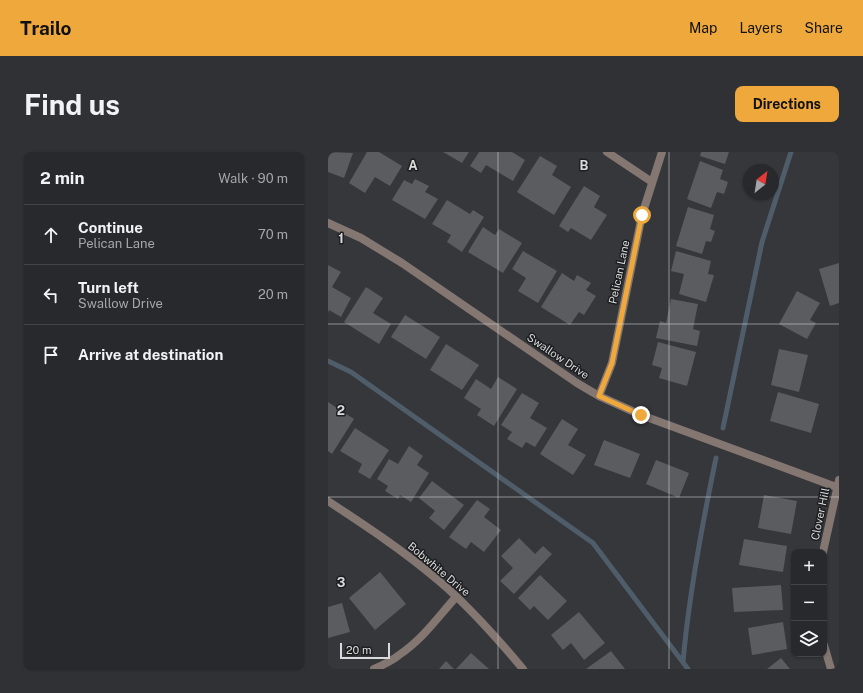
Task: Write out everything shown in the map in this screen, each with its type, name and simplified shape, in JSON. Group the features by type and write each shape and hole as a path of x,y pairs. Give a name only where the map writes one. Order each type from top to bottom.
{"street":[{"path":"607,152 652,182"},
{"name":"Pelican Lane","path":"599,396 612,363 642,215 662,152"},
{"name":"Swallow Drive","path":"328,223 361,238 402,263 577,384 599,396 641,415 838,486"},
{"name":"Clover Hill","path":"824,549 838,486"},
{"name":"Bobwhite Drive","path":"328,501 387,540 440,581 486,625 523,669"},
{"path":"374,669 398,656 412,646 456,597"},
{"path":"827,655 831,669"}],"building":[{"path":"328,152 353,153 344,178 328,172"},
{"path":"367,152 379,152 402,166 390,186 375,177 365,193 349,183"},
{"path":"443,152 469,152 462,163"},
{"path":"479,152 512,152 525,160 513,181 486,165 481,173 470,166"},
{"path":"701,152 729,152 725,164 700,156"},
{"path":"540,156 557,166 552,175 571,187 554,215 517,192"},
{"path":"700,161 723,170 720,179 728,182 724,194 717,192 711,208 687,199"},
{"path":"415,179 429,186 425,192 438,199 425,219 392,200 404,180 412,184"},
{"path":"584,186 600,196 594,207 607,215 591,240 571,228 568,232 559,226"},
{"path":"447,200 470,214 473,210 484,217 462,252 447,242 451,235 432,224"},
{"path":"688,207 714,215 710,229 715,231 711,242 706,241 702,254 676,246"},
{"path":"483,227 495,235 499,229 522,243 503,273 468,252"},
{"path":"523,251 557,271 538,303 518,291 526,278 512,269"},
{"path":"676,251 711,261 708,274 714,275 706,302 679,294 684,274 671,271"},
{"path":"839,263 839,303 830,306 819,269"},
{"path":"328,265 341,272 332,287 351,298 341,317 329,310 328,313"},
{"path":"562,273 574,281 577,275 591,283 586,290 596,296 584,315 579,312 570,325 541,307"},
{"path":"366,287 383,298 373,313 391,324 379,344 344,322"},
{"path":"797,291 820,303 810,320 816,323 807,339 779,324"},
{"path":"671,299 698,304 693,329 700,331 697,346 656,338 660,321 666,323"},
{"path":"405,315 440,337 426,359 391,337"},
{"path":"658,342 696,352 687,386 659,378 662,368 652,365"},
{"path":"446,344 479,365 462,390 430,370"},
{"path":"779,349 808,355 799,392 771,385"},
{"path":"498,377 517,389 494,426 477,415 481,409 464,398 476,379 491,389"},
{"path":"778,392 819,404 811,433 770,421"},
{"path":"522,393 539,403 530,418 547,428 535,447 526,442 522,448 507,439 512,432 501,425"},
{"path":"328,402 354,419 332,454 328,451"},
{"path":"562,419 578,429 568,445 586,455 573,475 540,454"},
{"path":"355,428 389,450 370,479 358,472 362,464 340,451"},
{"path":"604,440 640,454 630,478 594,465"},
{"path":"409,446 423,456 417,465 429,473 411,502 400,495 398,499 385,491 388,486 377,479 389,459 398,464"},
{"path":"656,460 689,473 679,498 646,484"},
{"path":"432,481 464,505 444,530 429,518 435,511 419,498"},
{"path":"764,495 797,501 791,534 758,528"},
{"path":"477,500 490,509 484,517 501,530 484,552 471,542 466,549 449,537"},
{"path":"519,538 535,554 543,546 552,554 514,594 500,581 513,568 501,556"},
{"path":"744,539 787,546 783,572 739,565"},
{"path":"380,572 406,604 375,630 349,598"},
{"path":"540,575 567,601 548,620 534,606 530,610 518,598"},
{"path":"781,585 783,610 734,612 732,588"},
{"path":"342,603 350,632 328,638 328,607"},
{"path":"579,612 605,643 584,660 571,643 563,650 551,635"},
{"path":"783,622 787,649 752,655 748,628"},
{"path":"611,651 625,669 586,669"},
{"path":"471,653 489,669 456,669"},
{"path":"781,658 790,669 767,669"},
{"path":"446,661 454,669 439,669"}],"waterway":[{"path":"723,428 762,242 791,152"},
{"path":"328,361 351,372 593,543 688,669"},
{"path":"683,662 696,559 716,458"}],"route":[{"path":"641,415 599,396 612,363 642,215"}]}
